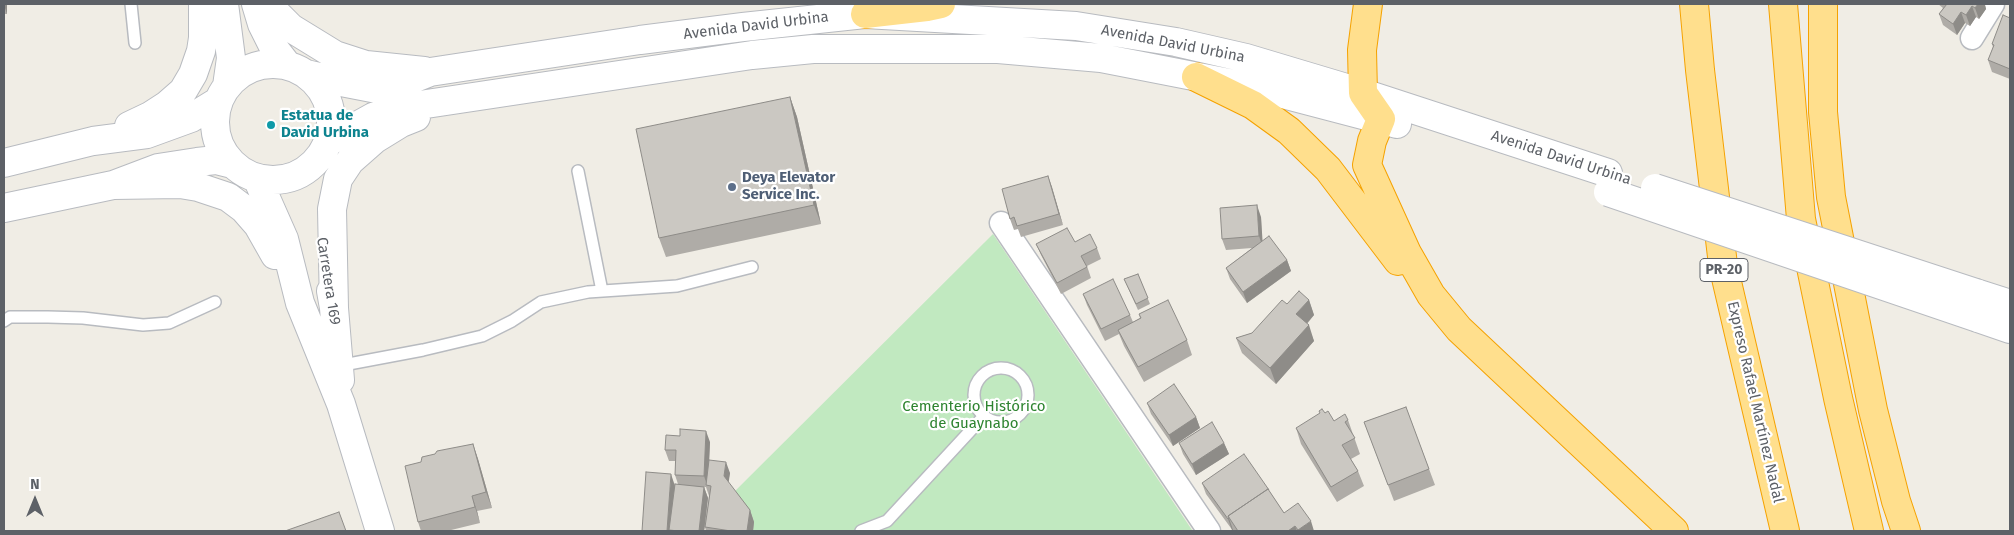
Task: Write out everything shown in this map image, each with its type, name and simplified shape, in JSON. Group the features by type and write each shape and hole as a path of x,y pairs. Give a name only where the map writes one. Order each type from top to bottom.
{"highway":[{"path":"866,14 941,4"},
{"path":"1368,4 1362,50 1362,93 1381,118 1372,141 1367,165 1407,253 1431,295"},
{"name":"Expreso Rafael Martínez Nadal","path":"1694,4 1723,265 1785,531"},
{"path":"1783,4 1801,219 1838,398 1869,531"},
{"path":"1823,4 1822,112 1831,197 1873,410 1896,501 1906,531"},
{"path":"1196,77 1253,105 1289,131 1328,169 1408,274 1431,295 1459,329 1674,531"}],"street":[{"path":"94,141 150,116 183,91 193,74 201,52 203,4"},
{"path":"224,4 231,58 222,94 215,112 214,130 221,149 232,164 240,170 258,178 286,179 304,171 323,150 331,123 328,104 320,87 297,70 274,48 262,24 256,4"},
{"path":"269,4 292,28 335,55 366,65 430,72"},
{"path":"1972,38 1993,4"},
{"name":"Avenida David Urbina","path":"297,70 372,88 400,84 430,72 677,35 866,14 1076,26 1123,33 1176,42 1246,58 1362,93 1608,182 1977,305 2010,329"},
{"name":"Avenida David Urbina","path":"323,150 387,112 742,56 813,49 998,49 1101,58 1275,92 1381,118 1608,182"},
{"path":"4,163 94,141 147,134 191,118 222,94 234,79 250,68 269,64 297,70"},
{"path":"334,308 332,209 338,179 350,161 375,139 401,123 456,100"},
{"name":"Carretera 169","path":"323,150 315,199 320,238 334,308 342,404"},
{"path":"4,208 114,185 158,168 216,160 232,164"},
{"name":"Carretera 169","path":"258,178 284,239 300,303 342,404 380,531"},
{"path":"114,185 180,184 198,187 228,197 244,209 258,225 269,242 300,303"},
{"path":"1001,223 1209,531"},
{"name":"Avenida David Urbina","path":"1977,305 2010,304"}],"lane":[{"path":"131,4 135,42"},
{"path":"578,171 602,291"},
{"path":"338,366 423,350 482,336 512,321 541,302 588,292 677,286 752,266"},
{"path":"4,321 10,317 48,316 83,318 144,326 169,323 215,302"},
{"path":"997,368 1011,370 1022,378 1027,390 1026,404 1024,410 1019,415 1007,421 994,421 984,416 978,410 974,390 985,373 997,368"},
{"path":"861,531 887,521 984,416"}],"green space":[{"name":"Cementerio Histórico de Guaynabo","path":"993,234 1192,530 751,531 727,499"}],"building":[{"path":"1947,4 1978,4 1975,8 1972,6 1966,15 1961,12 1953,24 1939,14"},
{"path":"2003,15 2010,18 2010,69 1988,60"},
{"name":"Deya Elevator Service Inc.","path":"790,97 814,205 659,238 636,129"},
{"path":"1048,176 1059,214 1017,226 1014,217 1010,219 1002,189"},
{"path":"1257,205 1259,236 1222,239 1220,208"},
{"path":"1067,228 1075,242 1090,234 1097,248 1081,256 1087,267 1057,283 1036,244"},
{"path":"1269,236 1287,260 1243,292 1226,268"},
{"path":"1138,274 1148,298 1136,304 1124,279"},
{"path":"1113,279 1130,315 1101,329 1083,294"},
{"path":"1299,291 1309,300 1296,314 1309,325 1270,368 1236,338 1252,333 1282,300 1287,304"},
{"path":"1168,300 1187,340 1138,367 1118,330 1141,318 1139,314"},
{"path":"1174,384 1196,417 1169,435 1147,403"},
{"path":"1406,407 1429,469 1388,485 1364,422"},
{"path":"1322,409 1325,413 1328,411 1334,421 1345,414 1348,420 1345,422 1355,438 1342,445 1358,471 1331,487 1296,428 1320,413 1319,411"},
{"path":"1212,422 1224,443 1192,464 1179,443"},
{"path":"680,429 706,431 704,476 675,475 676,450 665,450 666,435 680,436"},
{"path":"473,444 486,492 472,496 475,507 418,522 405,466 421,462 422,457 435,454 437,451"},
{"path":"1244,454 1269,490 1228,516 1228,519 1202,483"},
{"path":"709,460 726,462 724,476 750,510 747,531 731,531 705,527 711,486 706,485"},
{"path":"646,472 671,474 667,531 642,531"},
{"path":"675,484 704,487 699,531 669,530"},
{"path":"1268,489 1284,513 1298,503 1311,521 1298,530 1295,526 1288,531 1238,531 1228,516"},
{"path":"339,512 346,531 285,531"}],"place":[{"name":"Estatua de David Urbina","path":"271,125"},
{"name":"Deya Elevator Service Inc.","path":"732,187"}]}
